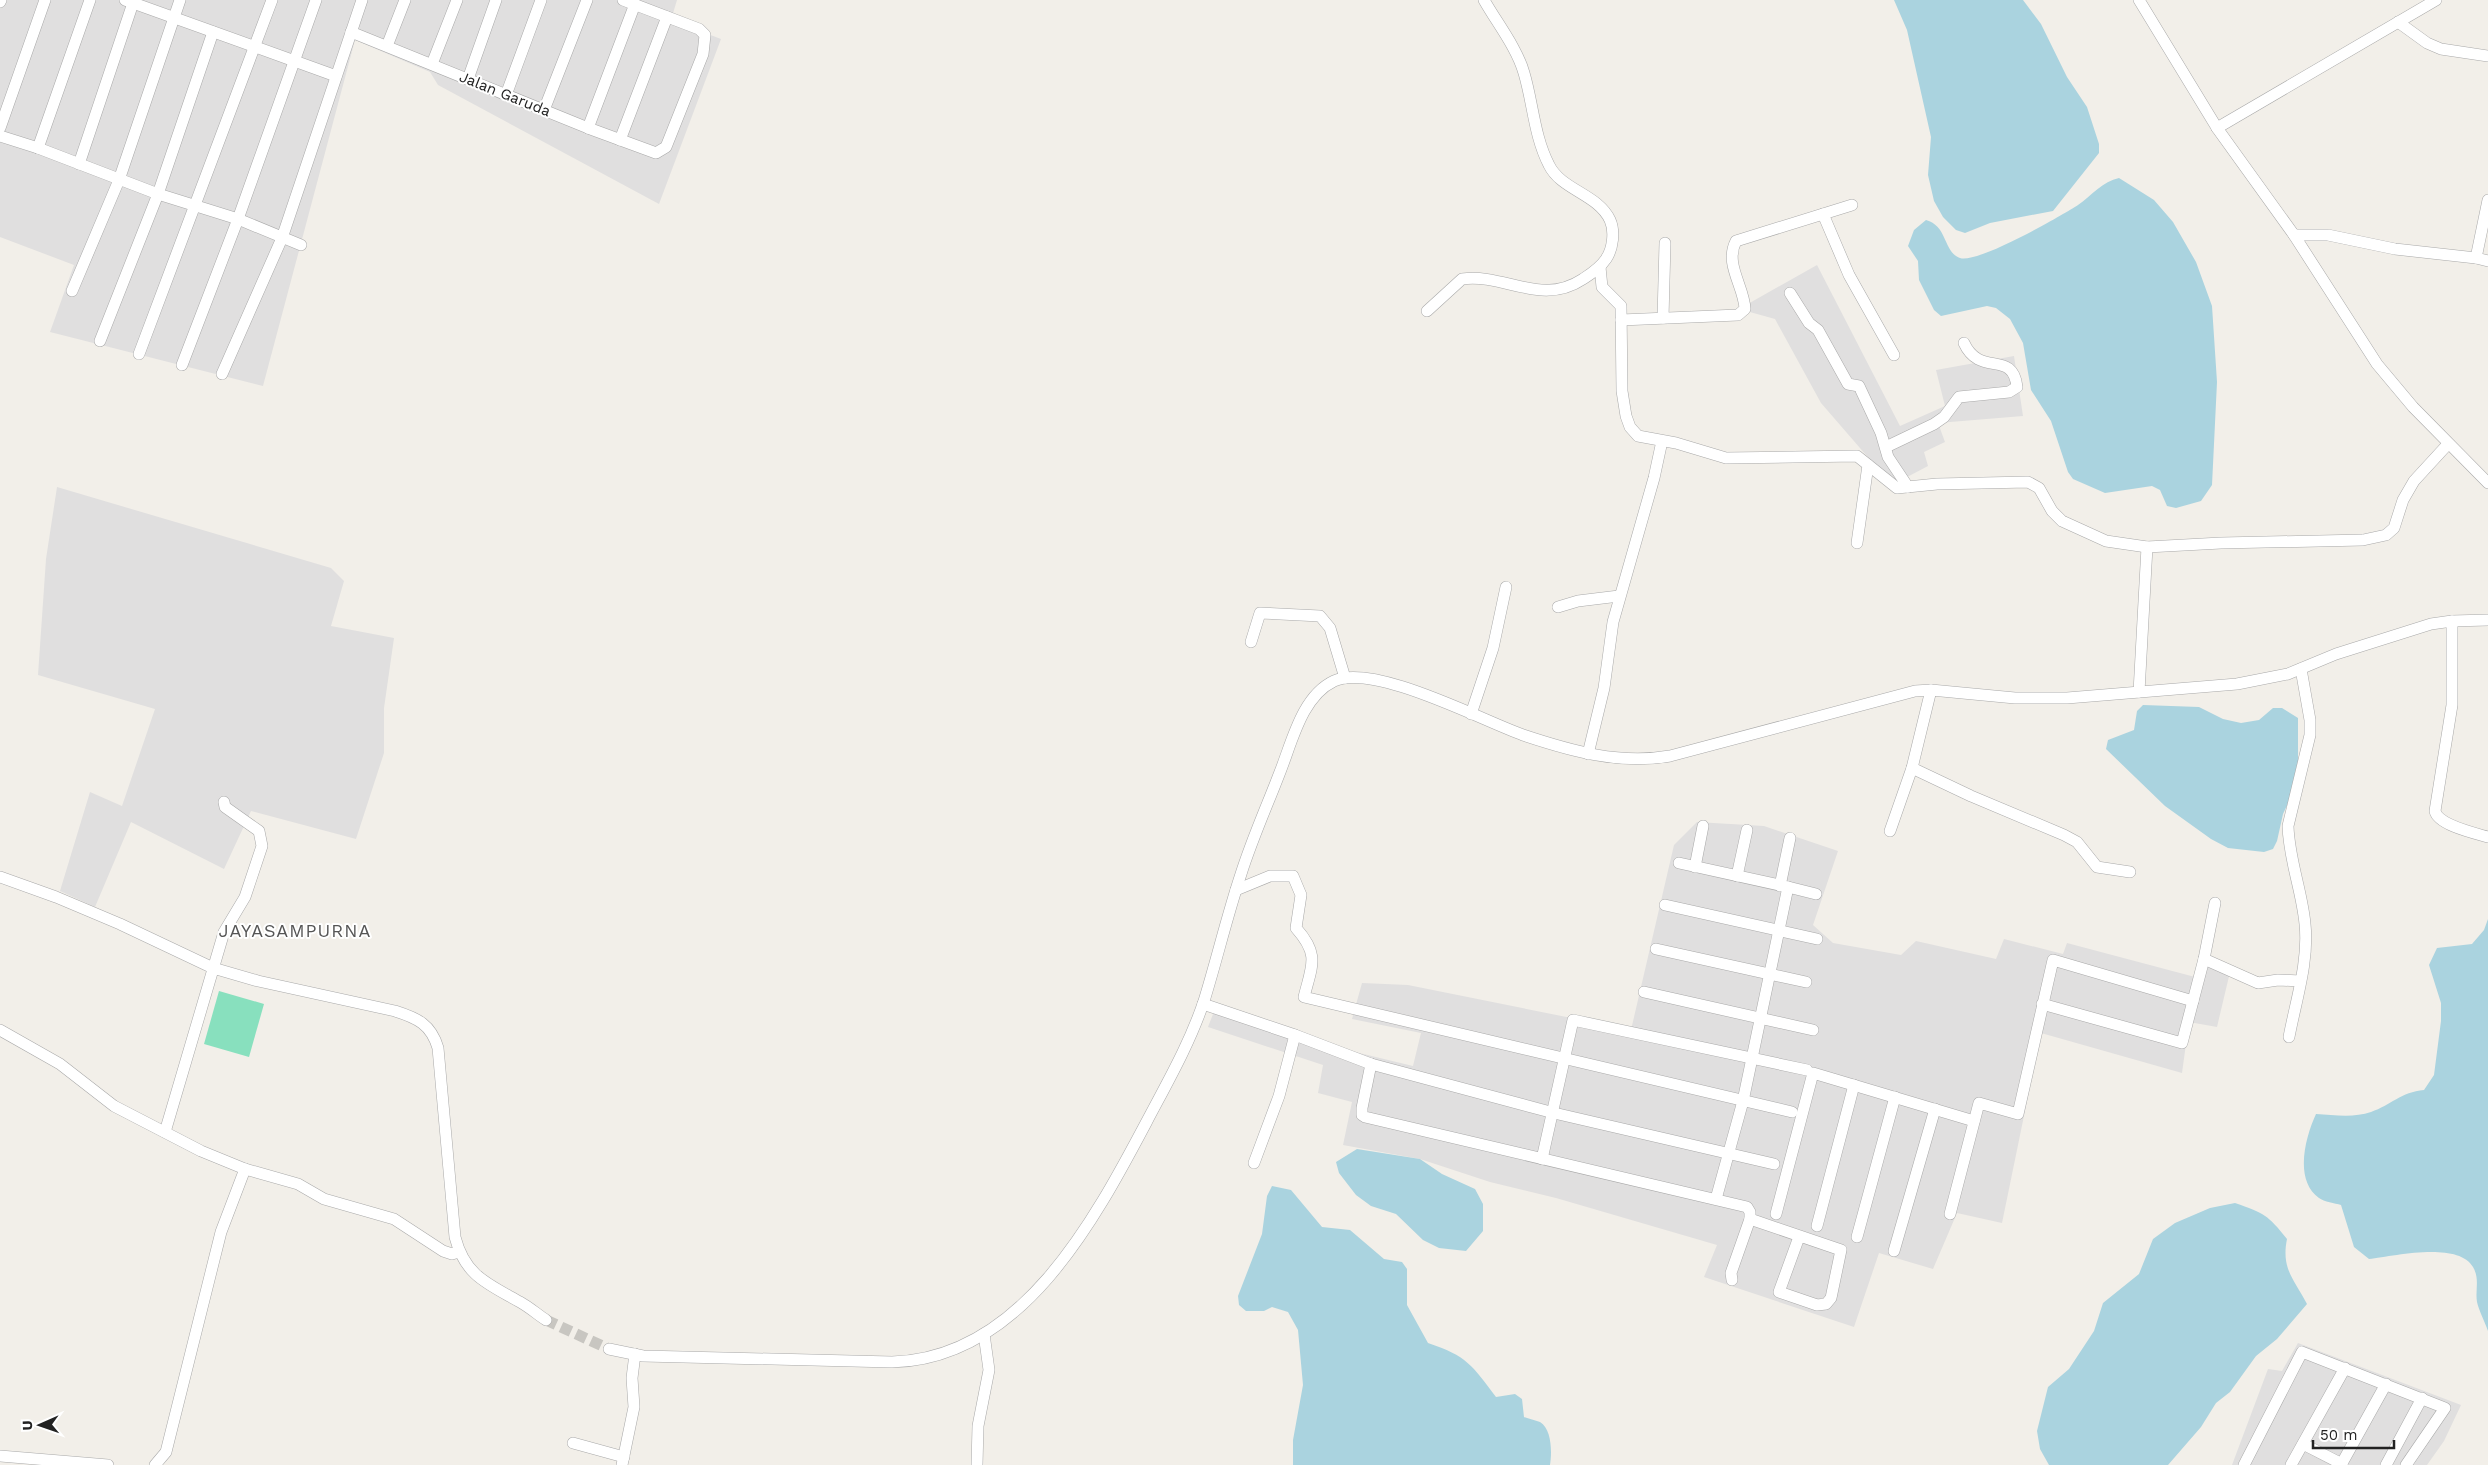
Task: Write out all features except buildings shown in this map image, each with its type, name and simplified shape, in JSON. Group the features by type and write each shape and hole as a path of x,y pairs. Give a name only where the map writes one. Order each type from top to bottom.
{"street":[{"path":"0,128 45,0"},
{"path":"38,148 90,0"},
{"path":"72,291 119,180 180,0"},
{"path":"140,354 272,0"},
{"path":"182,365 238,219 316,0"},
{"path":"222,374 282,238 362,0"},
{"path":"387,46 405,0"},
{"path":"432,64 457,0"},
{"path":"468,79 496,0"},
{"path":"506,94 541,0"},
{"path":"544,110 587,0"},
{"path":"1427,311 1462,279 1510,284 1531,290 1550,292 1567,288 1600,267 1612,246 1611,220 1603,209 1557,176 1550,167 1535,123 1524,71 1484,0"},
{"path":"2139,0 2217,128 2294,235 2377,364 2413,408 2488,483"},
{"path":"2217,128 2436,0"},
{"path":"79,164 131,1 173,18 336,76"},
{"path":"588,128 629,2 667,17 620,140"},
{"name":"Jalan Garuda","path":"351,32 588,128 656,153 666,147 706,41 705,35 699,29 667,17"},
{"path":"2398,22 2427,44 2441,49 2488,56"},
{"path":"100,341 158,194 213,32"},
{"path":"0,136 38,148 158,194 238,219 301,245"},
{"path":"2476,258 2488,200"},
{"path":"1621,320 1733,316 1742,313 1745,303 1733,267 1736,241 1852,205"},
{"path":"1823,214 1849,275 1894,355"},
{"path":"2294,235 2328,235 2395,249 2488,261"},
{"path":"1663,318 1665,243"},
{"path":"1600,267 1602,287 1619,303 1622,391 1626,416 1630,427 1638,436 1676,443 1726,458 1857,456 1896,488 1937,484 2028,482 2038,488 2052,511 2073,527 2106,541 2147,547 2221,543 2363,540 2386,535 2396,525 2403,500 2414,481 2448,444"},
{"path":"1790,294 1809,323 1818,330 1848,384 1859,386 1886,447 1888,456 1908,487"},
{"path":"1886,447 1934,424 1944,417 1959,397 2009,392 2017,387 2016,376 2008,366 1977,360 1968,353 1964,343"},
{"path":"1588,754 1604,688 1609,641 1619,596 1654,478 1662,441"},
{"path":"1857,543 1868,465"},
{"path":"2139,692 2147,547"},
{"path":"1471,714 1493,648 1506,587"},
{"path":"1558,607 1578,601 1619,596"},
{"path":"1251,642 1260,613 1320,616 1330,628 1345,678"},
{"path":"609,1349 635,1354 694,1358 906,1362 956,1349 984,1334 1036,1292 1080,1238 1127,1158 1174,1070 1203,1004 1254,833 1308,705 1322,688 1345,678 1367,679 1391,684 1527,736 1588,754 1636,760 1652,759 1834,714 1907,692 1931,690 2033,698 2237,684 2288,674 2402,632 2452,621 2488,620"},
{"path":"2452,621 2452,705 2434,811 2436,816 2443,822 2488,837"},
{"path":"2289,1037 2305,950 2305,922 2291,857 2288,826 2310,735 2310,720 2301,669"},
{"path":"1890,831 1912,768 1931,690"},
{"path":"1912,768 1971,796 2064,835 2077,842 2097,867 2130,872"},
{"path":"165,1132 224,932 245,897 262,846 259,832 225,808 224,802"},
{"path":"1695,867 1703,826"},
{"path":"1737,876 1747,830"},
{"path":"1716,1199 1743,1101 1750,1059 1778,931 1790,838"},
{"path":"1679,863 1816,894"},
{"path":"1236,890 1270,876 1293,876 1301,895 1296,928 1307,940 1313,958 1304,997 1792,1112"},
{"path":"0,877 56,897 120,924 213,968 258,981 410,1016 429,1027 438,1048 455,1237 459,1252 471,1270 485,1283 521,1302 546,1320"},
{"path":"2042,1004 2182,1044 2216,903"},
{"path":"1665,906 1817,939"},
{"path":"1656,949 1806,982"},
{"path":"2204,959 2258,982 2278,980 2300,982"},
{"path":"1950,1214 1979,1103 2018,1114 2053,960 2193,1001"},
{"path":"1644,992 1813,1030"},
{"path":"1203,1004 1295,1034 1371,1064 1554,1113 1774,1164"},
{"path":"1542,1159 1554,1113 1573,1020 1807,1070"},
{"path":"0,1030 60,1064 114,1106 200,1151 245,1169 298,1184 324,1199 394,1219 443,1250 452,1254 459,1252"},
{"path":"1254,1163 1279,1096 1295,1034"},
{"path":"1371,1064 1362,1108 1362,1115 1365,1117 1747,1207 1750,1212 1750,1220 1732,1270 1732,1280"},
{"path":"1776,1214 1813,1073 1974,1121"},
{"path":"1817,1226 1854,1085"},
{"path":"1857,1237 1895,1097"},
{"path":"1894,1251 1935,1109"},
{"path":"155,1465 166,1452 218,1241 245,1169"},
{"path":"1750,1220 1841,1250 1831,1298 1826,1304 1817,1305 1779,1292 1799,1237"},
{"path":"977,1465 978,1426 989,1370 984,1334"},
{"path":"2244,1465 2302,1352 2445,1408 2406,1465"},
{"path":"573,1443 623,1461 634,1408 632,1378 635,1354"},
{"path":"2291,1465 2345,1368"},
{"path":"2303,1444 2342,1464 2386,1384"},
{"path":"2386,1465 2422,1398"},
{"path":"0,1456 108,1465"}],"shaded area":[{"path":"0,0 677,0 671,20 721,39 659,204 438,85 430,72 355,40 263,386 50,332 74,265 0,237"},
{"path":"1817,265 1900,426 1945,406 1936,370 2014,356 2023,416 1938,423 1945,442 1924,452 1928,466 1892,485 1821,403 1775,319 1739,309"},
{"path":"57,487 331,568 344,581 331,626 394,638 384,708 384,753 356,839 251,811 224,869 131,822 95,907 60,891 90,792 122,806 155,709 38,675 46,559"},
{"path":"1697,822 1764,826 1838,851 1813,925 1833,943 1901,955 1916,941 1996,959 2004,939 2063,954 2067,943 2195,977 2199,964 2230,972 2217,1027 2189,1022 2182,1073 2041,1033 2002,1223 1957,1213 1933,1269 1879,1253 1854,1327 1704,1277 1717,1245 1556,1198 1490,1182 1420,1159 1343,1145 1352,1102 1318,1093 1323,1065 1208,1027 1217,1004 1351,1051 1413,1066 1421,1033 1352,1019 1362,983 1408,985 1631,1030 1674,845"},
{"path":"2298,1343 2461,1405 2444,1441 2427,1465 2232,1465 2268,1369 2282,1371"}],"green space":[{"path":"219,991 264,1004 249,1057 204,1044"}],"water":[{"path":"1894,0 2023,0 2041,24 2067,77 2087,107 2099,144 2099,153 2053,211 1990,223 1965,233 1956,230 1943,217 1934,201 1928,175 1931,137 1907,30"},
{"path":"2119,178 2154,200 2173,222 2196,262 2212,306 2217,382 2212,485 2201,501 2176,508 2167,506 2160,490 2152,486 2105,493 2073,479 2068,472 2051,421 2031,390 2023,343 2010,319 1996,308 1987,306 1941,316 1934,310 1919,280 1918,261 1908,246 1914,230 1926,220 1938,228 1951,250 1960,258 1969,258 1983,254 2055,219 2078,205 2102,185"},
{"path":"2143,705 2199,707 2223,719 2241,723 2259,720 2273,708 2282,708 2298,718 2298,782 2283,814 2277,841 2273,849 2264,852 2228,848 2211,839 2165,806 2106,749 2108,740 2134,730 2137,711"},
{"path":"2488,919 2488,1331 2477,1302 2475,1271 2465,1259 2454,1254 2425,1252 2369,1259 2354,1247 2341,1205 2319,1198 2311,1190 2306,1181 2304,1158 2308,1135 2316,1114 2344,1116 2364,1114 2409,1093 2424,1090 2434,1075 2441,1021 2441,1003 2429,965 2437,948 2472,944 2484,930"},
{"path":"1357,1149 1420,1159 1442,1174 1475,1189 1483,1204 1483,1231 1466,1251 1439,1248 1423,1240 1396,1214 1371,1206 1356,1195 1339,1173 1336,1162"},
{"path":"1272,1186 1291,1190 1322,1227 1350,1230 1384,1259 1402,1262 1407,1269 1407,1305 1428,1343 1452,1352 1468,1363 1496,1397 1515,1394 1522,1399 1524,1417 1540,1422 1547,1430 1551,1448 1550,1465 1293,1465 1293,1440 1303,1385 1298,1330 1288,1312 1272,1307 1264,1311 1246,1311 1239,1305 1238,1296 1262,1234 1267,1196"},
{"path":"2235,1203 2253,1209 2265,1216 2287,1239 2287,1266 2307,1304 2277,1339 2256,1356 2230,1392 2216,1403 2201,1427 2168,1465 2049,1465 2040,1449 2037,1431 2048,1387 2069,1369 2094,1331 2103,1303 2139,1274 2153,1239 2175,1223 2210,1208"}],"tunnel":[{"path":"546,1320 609,1349"}],"district":[{"name":"JAYASAMPURNA","path":"295,931"}]}
